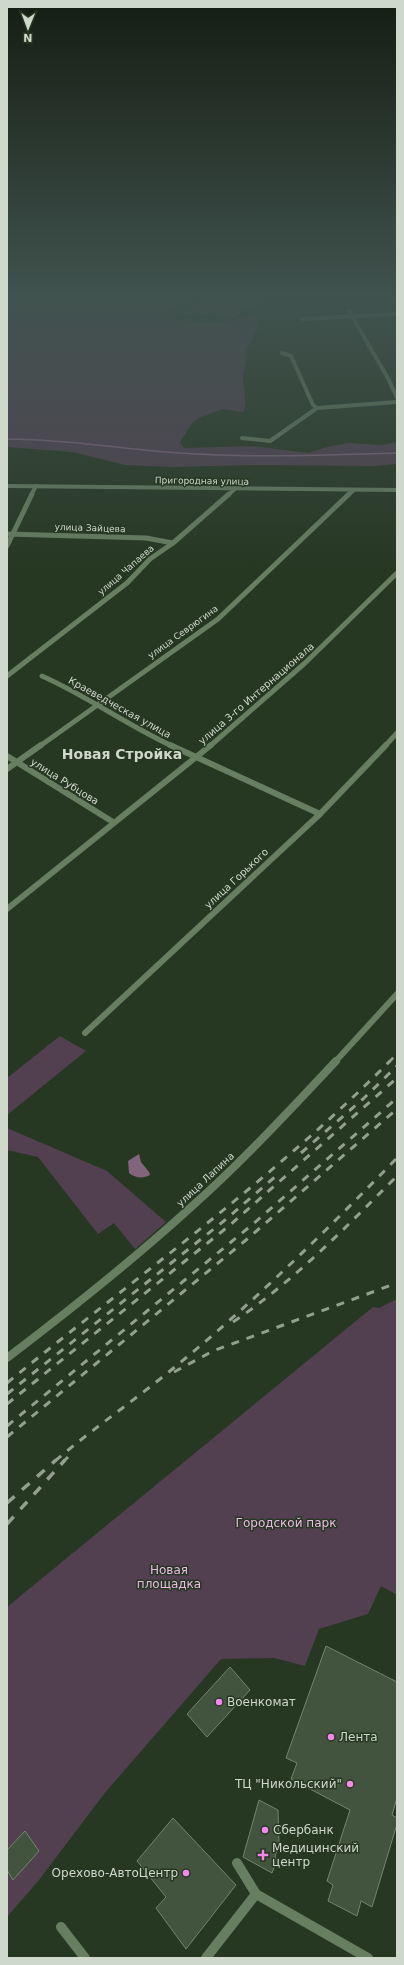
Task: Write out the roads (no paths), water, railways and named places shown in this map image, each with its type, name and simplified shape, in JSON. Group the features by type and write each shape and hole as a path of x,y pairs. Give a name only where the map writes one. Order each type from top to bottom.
{"street":[{"path":"305,389 313,405 317,408"},
{"path":"393,389 397,398"},
{"path":"242,438 270,441 317,408 397,402"},
{"name":"Пригородная улица","path":"7,486 397,490"},
{"path":"7,546 10,534 36,486"},
{"name":"улица Чапаева","path":"7,676 14,669 127,583 150,559 173,543 235,489"},
{"name":"улица Севрюгина","path":"7,769 218,619 354,490"},
{"name":"улица Зайцева","path":"10,534 146,538 173,543"},
{"name":"улица 3-го Интернационала","path":"7,909 113,822 196,757 311,658 397,573"},
{"path":"7,667 14,669"},
{"name":"Краеведческая улица","path":"42,676 72,689 144,733 320,814"},
{"name":"улица Горького","path":"85,1033 320,814 397,733"},
{"name":"улица Рубцова","path":"7,756 113,822"},
{"name":"улица Лапина","path":"7,1358 93,1291 161,1234 243,1157 397,994"},
{"path":"237,1863 256,1894 368,1958"},
{"path":"206,1958 256,1894"},
{"path":"61,1927 84,1958"}],"waterway":[{"path":"7,439 72,442 206,455 288,456 397,453"}],"railway":[{"path":"390,1061 397,1054"},
{"path":"7,1383 203,1227 299,1147 390,1061"},
{"path":"301,1153 363,1099 397,1066"},
{"path":"7,1404 230,1225 397,1078"},
{"path":"7,1426 253,1224 397,1098"},
{"path":"7,1437 246,1240 397,1109"},
{"path":"55,1461 160,1379 222,1327 340,1216 397,1158"},
{"path":"7,1394 225,1220 276,1176"},
{"path":"233,1322 298,1271 397,1176"},
{"path":"174,1372 213,1351 397,1283"},
{"path":"65,1460 68,1457"},
{"path":"7,1503 56,1460"},
{"path":"7,1524 65,1460"}],"place":[{"name":"Военкомат","path":"219,1702"},
{"name":"Лента","path":"331,1737"},
{"name":"ТЦ \"Никольский\"","path":"350,1784"},
{"name":"Сбербанк","path":"265,1830"},
{"name":"Медицинский центр","path":"263,1855"},
{"name":"Орехово-АвтоЦентр","path":"186,1873"}],"district":[{"name":"Новая Стройка","path":"122,754"}],"park label":[{"name":"Городской парк","path":"286,1523"},
{"name":"Новая площадка","path":"169,1577"}]}
